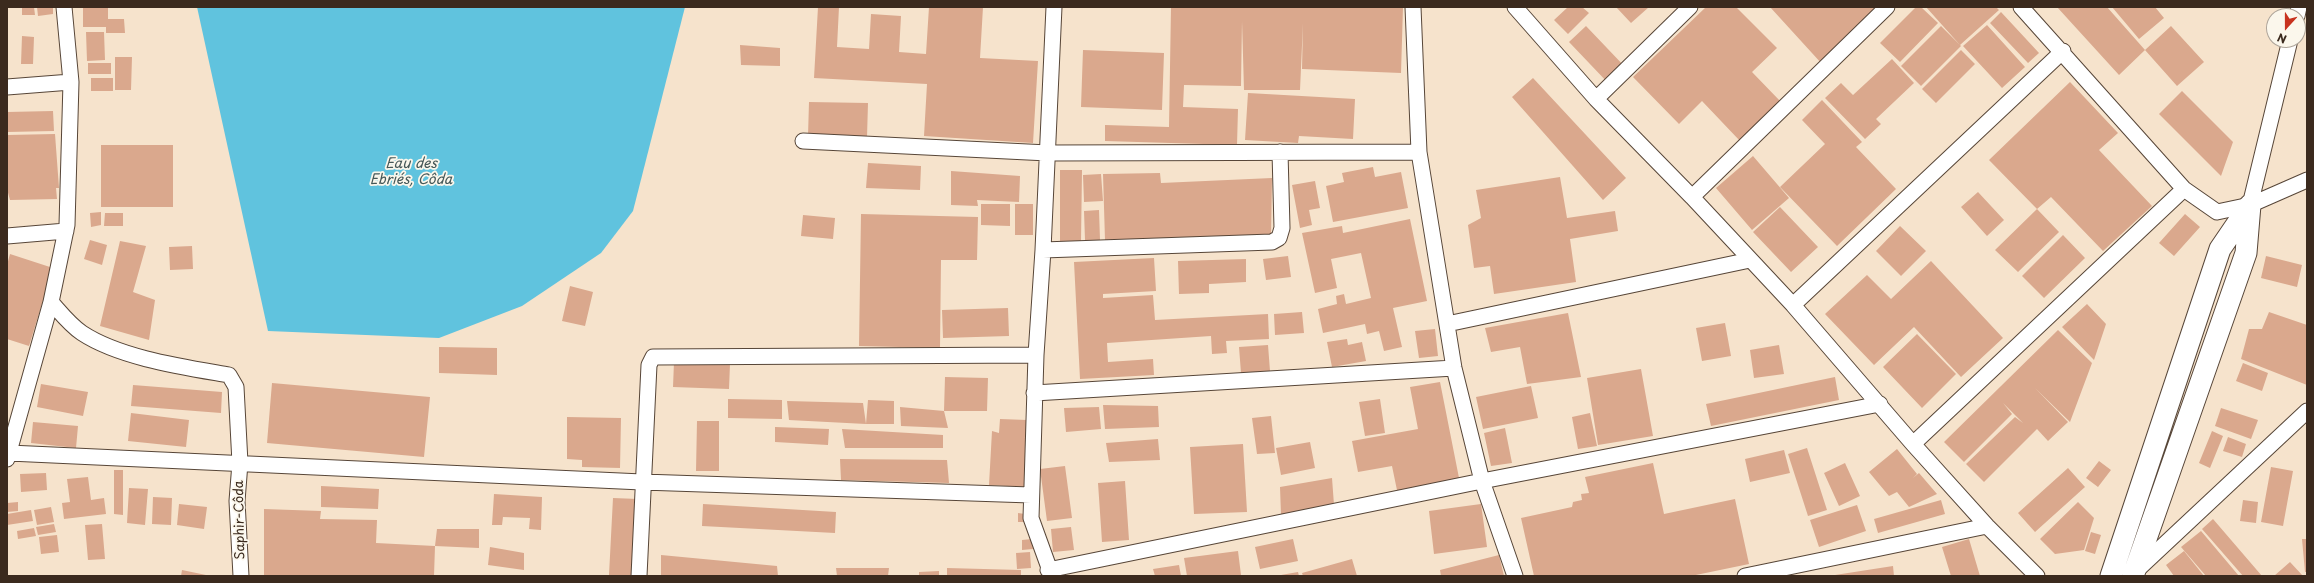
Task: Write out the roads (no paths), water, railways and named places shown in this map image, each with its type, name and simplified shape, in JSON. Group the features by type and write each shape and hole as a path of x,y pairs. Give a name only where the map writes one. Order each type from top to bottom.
{"street":[{"path":"64,7 71,82 66,231 51,302 8,456 240,463 642,482 1031,495"},
{"path":"1054,7 1043,250 1034,393 1031,495 1031,518 1050,573 1482,481 1880,404"},
{"path":"1413,7 1419,152 1446,324 1454,368 1482,481 1515,576"},
{"path":"1515,7 1596,99 1692,197 1793,305 1913,444 1987,526 2037,576"},
{"path":"1596,99 1690,7"},
{"path":"1692,197 1887,7"},
{"path":"2022,7 2063,51 2184,188 2217,212 2250,205 2307,180"},
{"path":"2134,575 2246,253 2250,205 2288,48"},
{"path":"1793,305 2063,51"},
{"path":"7,87 71,82"},
{"path":"804,141 1048,153 1419,152"},
{"path":"1043,250 1272,242 1279,238 1282,228 1280,152"},
{"path":"1913,444 2184,188"},
{"path":"2111,576 2220,249 2250,205"},
{"path":"7,236 66,231"},
{"path":"1446,324 1750,260"},
{"name":"Saphir-Côda","path":"51,302 80,331 96,341 177,366 229,375 236,387 240,463 237,501 241,576"},
{"path":"639,576 642,482 649,365 653,357 666,355 718,358 1036,355"},
{"path":"1034,393 1454,368"},
{"path":"2134,575 2307,410"},
{"path":"1745,576 1987,526"}],"water":[{"name":"Eau des Ebriés, Côda","path":"197,7 685,7 633,211 601,253 522,306 439,338 268,331"}]}
